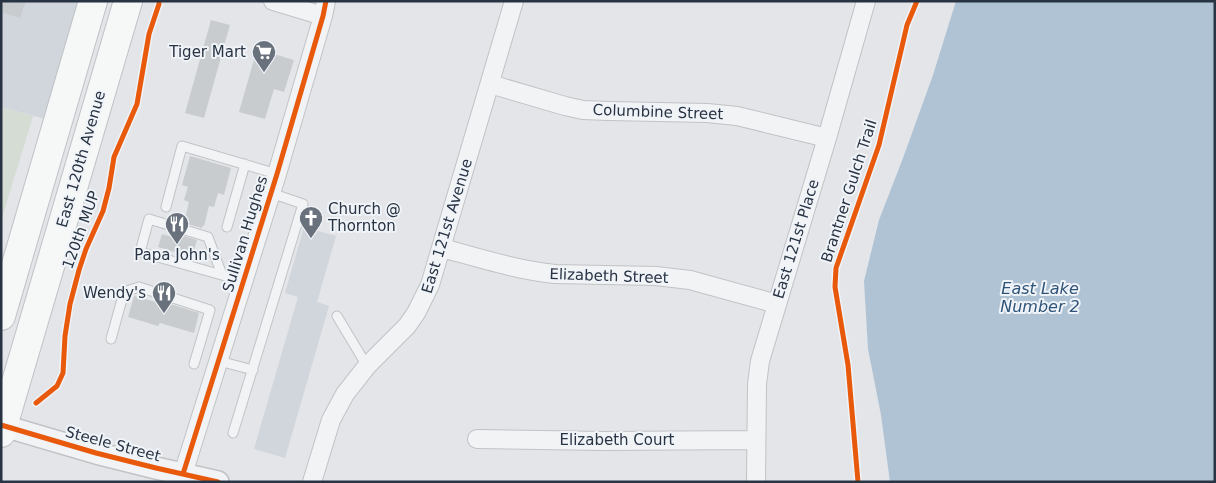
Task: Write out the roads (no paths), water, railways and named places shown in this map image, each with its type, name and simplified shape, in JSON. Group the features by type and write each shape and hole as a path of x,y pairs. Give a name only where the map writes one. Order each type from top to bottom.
{"main road":[{"path":"1,316 93,1"},
{"name":"East 120th Avenue","path":"2,428 128,1"}],"street":[{"path":"273,1 325,9"},
{"name":"East 121st Avenue","path":"312,482 337,406 366,366 407,326 430,285 514,1"},
{"name":"East 121st Place","path":"756,482 756,384 760,361 866,1"},
{"name":"Sullivan Hughes","path":"183,474 277,174 325,9"},
{"name":"Columbine Street","path":"490,84 584,110 707,113 738,116 827,138"},
{"name":"Elizabeth Street","path":"442,248 543,273 656,276 690,280 777,304"},
{"name":"Steele Street","path":"2,428 90,452 218,482"},
{"name":"Elizabeth Court","path":"477,439 603,441 756,440"}],"lane":[{"path":"166,207 182,146 277,174"},
{"path":"227,227 245,164"},
{"path":"234,433 303,204 271,193"},
{"path":"222,276 208,238 149,219 140,252 222,276 243,281"},
{"path":"111,339 124,292 139,287 210,310 194,364"},
{"path":"337,316 366,366"},
{"path":"218,361 252,370"}],"water":[{"name":"East Lake Number 2","path":"956,1 1215,1 1215,482 890,482 881,415 868,349 864,281 879,220 933,75"}],"place":[{"name":"Tiger Mart","path":"264,73"},
{"name":"Church @ Thornton","path":"311,239"},
{"name":"Papa John's","path":"177,245"},
{"name":"Wendy's","path":"164,314"}]}
